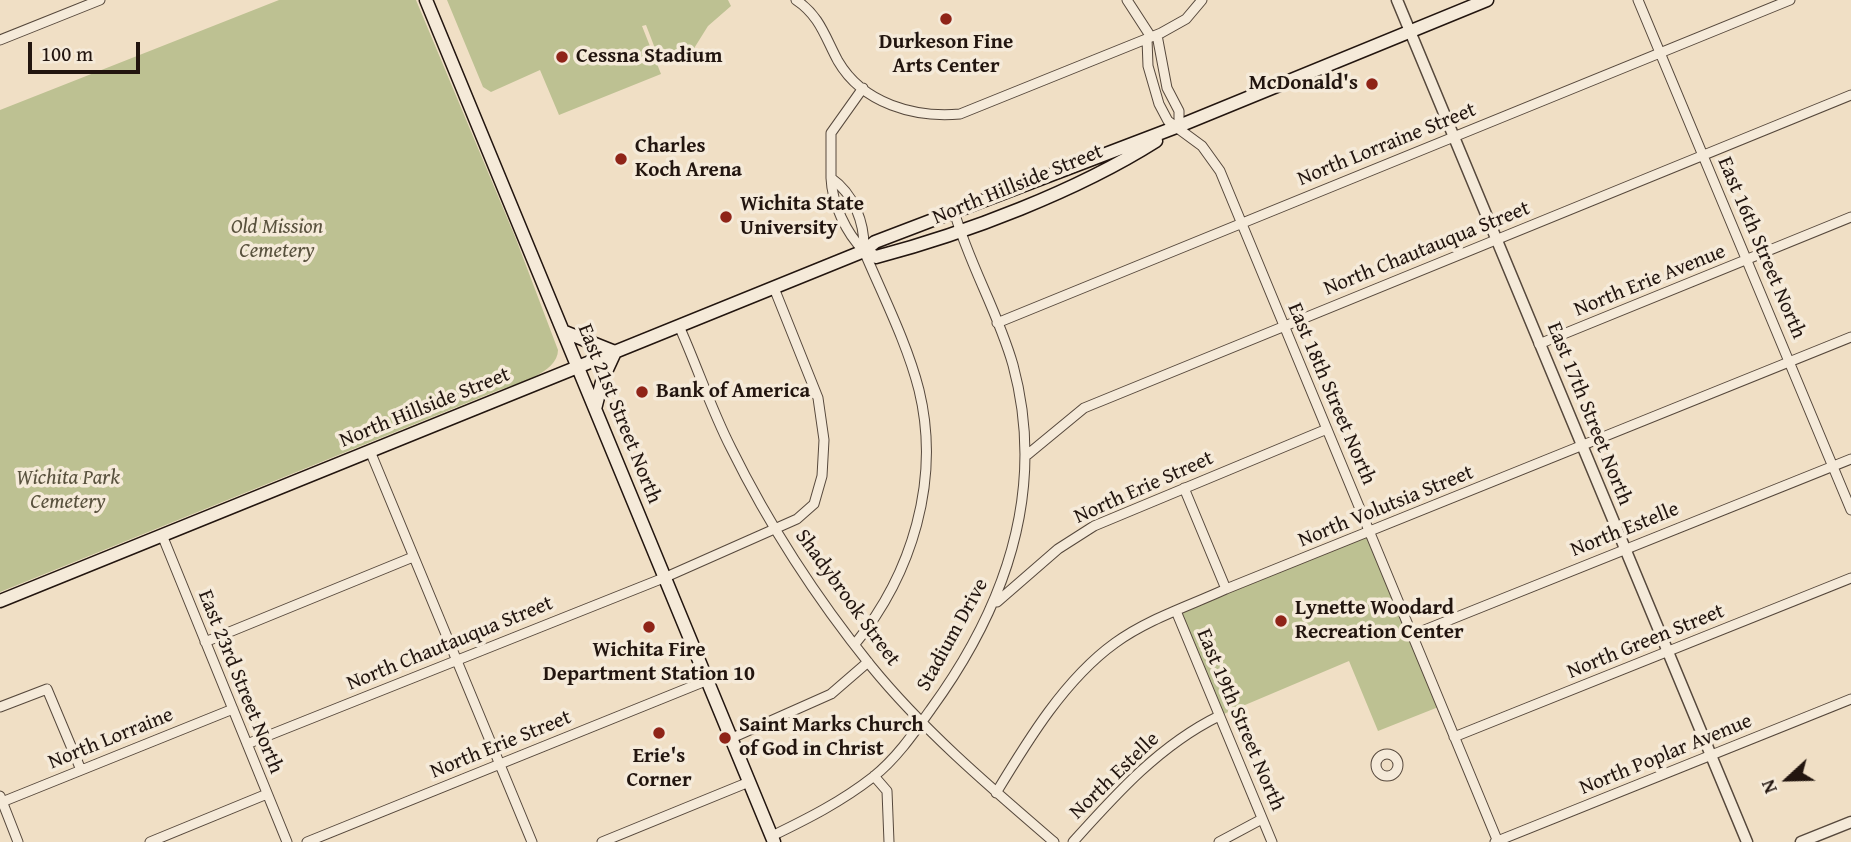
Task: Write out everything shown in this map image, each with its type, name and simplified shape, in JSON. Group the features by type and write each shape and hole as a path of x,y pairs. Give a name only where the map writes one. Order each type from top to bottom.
{"main road":[{"name":"East 21st Street North","path":"426,0 773,839"},
{"name":"North Hillside Street","path":"0,601 774,288 864,251 875,242 1179,126 1487,0"},
{"name":"North Hillside Street","path":"864,251 876,257 929,243 1109,171 1179,126"},
{"path":"565,332 615,352 603,378 595,409"}],"street":[{"path":"0,40 100,0"},
{"path":"796,0 809,9 822,25 841,65 863,88 880,102 920,114 960,114 1152,37 1186,19 1202,0"},
{"path":"1128,0 1152,37 1167,88 1179,111 1179,126"},
{"name":"East 17th Street North","path":"1397,0 1746,842"},
{"name":"East 16th Street North","path":"1638,0 1851,510"},
{"name":"North Lorraine Street","path":"997,323 1790,0"},
{"name":"East 18th Street North","path":"1152,37 1148,66 1158,104 1168,121 1179,126 1202,146 1220,171 1497,842"},
{"path":"855,645 871,625 901,572 917,528 928,471 919,391 864,251 850,237 831,178 831,133 863,88"},
{"name":"North Chautauqua Street","path":"1027,455 1084,408 1851,95"},
{"path":"831,178 842,186 852,200 865,233 864,251"},
{"name":"Stadium Drive","path":"874,776 922,722 949,685 993,606 1007,572 1018,531 1027,455 1013,365 954,211"},
{"name":"North Erie Avenue","path":"1539,344 1851,218"},
{"name":"North Chautauqua Street","path":"247,744 666,577 797,519 814,504 822,476 824,440 818,398 774,288"},
{"name":"Shadybrook Street","path":"679,326 730,446 776,530 813,588 855,645 922,722 996,793 1054,842"},
{"name":"North Volutsia Street","path":"996,793 1038,727 1079,676 1114,644 1176,611 1226,589 1851,337"},
{"name":"North Erie Street","path":"993,606 1023,576 1076,538 1125,511 1327,429"},
{"path":"370,451 531,842"},
{"name":"North Estelle","path":"1412,635 1851,459"},
{"path":"1184,488 1226,589"},
{"name":"East 23rd Street North","path":"162,535 287,842"},
{"path":"205,642 413,558"},
{"name":"North Green Street","path":"1454,737 1851,578"},
{"name":"East 19th Street North","path":"1176,611 1272,842"},
{"path":"732,738 831,694 869,662"},
{"name":"North Erie Street","path":"307,842 708,680"},
{"path":"0,708 47,689 81,770"},
{"name":"North Poplar Avenue","path":"1497,842 1851,699"},
{"name":"North Lorraine","path":"1,799 233,709"},
{"name":"North Estelle","path":"1073,842 1151,761 1195,728 1219,716"},
{"path":"773,839 826,810 874,776 887,792 889,842"},
{"path":"601,842 750,782"},
{"path":"150,842 267,794"},
{"path":"1,799 19,842"},
{"path":"1219,842 1262,819"},
{"path":"1801,842 1851,822"}],"green space":[{"name":"Old Mission Cemetery","path":"279,0 416,0 516,239 558,350 556,358 543,372 523,382 0,592 0,110"},
{"name":"Cessna Stadium","path":"447,0 728,0 731,6 708,26 693,50 661,64 646,25 642,26 661,74 559,115 540,70 491,92 483,87"},
{"path":"1369,532 1441,706 1378,731 1349,661 1219,716 1176,611"}],"place":[{"name":"Durkeson Fine Arts Center","path":"946,19"},
{"name":"Cessna Stadium","path":"562,57"},
{"name":"McDonald's","path":"1372,84"},
{"name":"Charles Koch Arena","path":"621,159"},
{"name":"Wichita State University","path":"726,217"},
{"name":"Bank of America","path":"642,392"},
{"name":"Lynette Woodard Recreation Center","path":"1281,621"},
{"name":"Wichita Fire Department Station 10","path":"649,627"},
{"name":"Erie's Corner","path":"659,733"},
{"name":"Saint Marks Church of God in Christ","path":"725,738"}],"park label":[{"name":"Wichita Park Cemetery","path":"68,491"}]}
